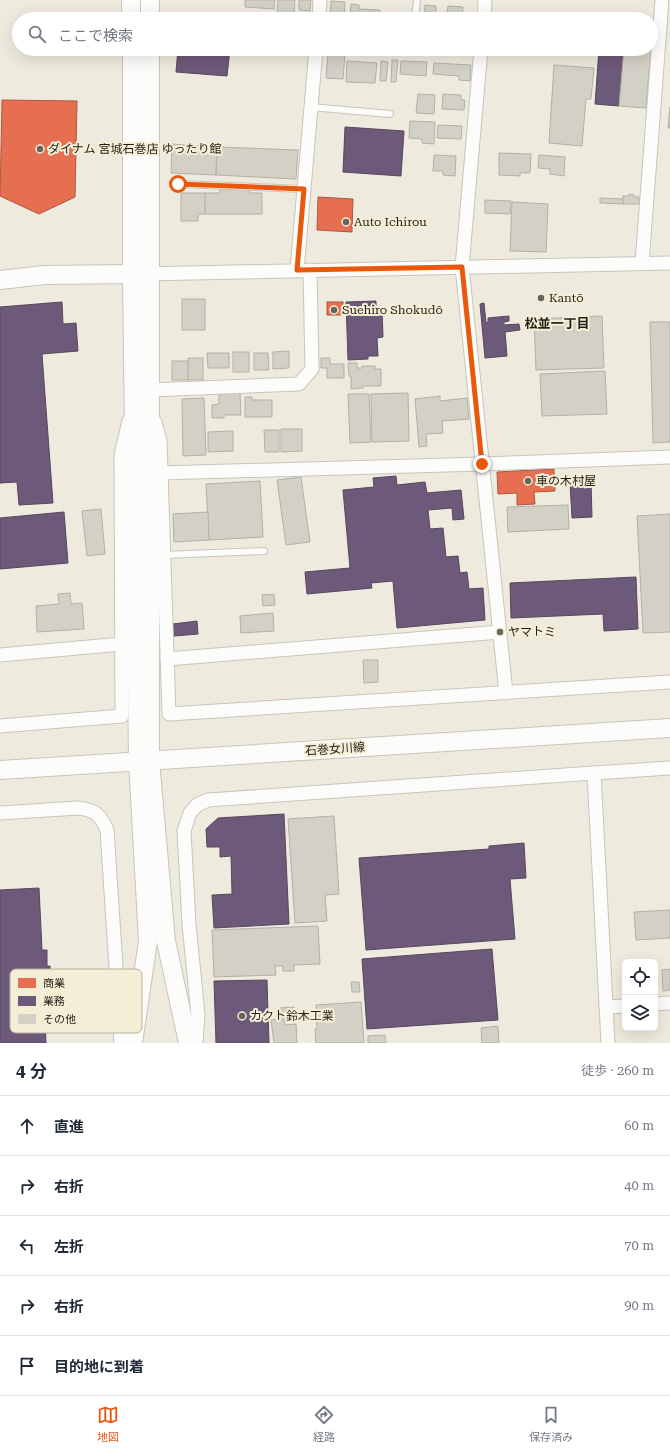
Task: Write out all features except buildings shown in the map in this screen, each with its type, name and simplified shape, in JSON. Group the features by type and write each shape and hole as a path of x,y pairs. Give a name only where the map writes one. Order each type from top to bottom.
{"street":[{"path":"131,0 131,12"},
{"path":"150,0 150,12"},
{"path":"319,12 320,0"},
{"path":"484,12 485,0"},
{"path":"658,53 662,0"},
{"path":"132,56 132,274 145,398 160,441 169,714 670,682"},
{"path":"142,982 148,941 144,761 145,398 150,273 150,56"},
{"path":"145,398 299,384 312,369 303,270 304,189 315,56"},
{"path":"480,56 462,267 506,693"},
{"path":"642,264 658,56"},
{"path":"132,113 150,113"},
{"path":"0,280 44,275 670,263"},
{"path":"0,726 122,716 121,455 145,398"},
{"path":"161,473 670,457"},
{"path":"167,659 500,632"},
{"path":"0,655 122,644"},
{"name":"石巻女川線","path":"0,770 670,728"},
{"path":"144,761 166,941 188,1043"},
{"path":"196,1043 198,1015 189,924 184,831 190,813 197,805 208,800 594,772 670,768"},
{"path":"594,772 608,1043"},
{"path":"0,813 78,808 88,809 97,814 102,820 107,830 116,969"},
{"path":"658,1004 670,1003"},
{"path":"606,1007 622,1006"},
{"path":"120,1033 121,1043"},
{"path":"133,1043 134,1033"}],"lane":[{"path":"416,12 417,0"},
{"path":"311,107 390,114"},
{"path":"178,184 304,189"},
{"path":"164,555 264,551"}],"place":[{"name":"ダイナム 宮城石巻店 ゆったり館","path":"40,149"},
{"name":"Auto Ichirou","path":"346,222"},
{"name":"Kantō","path":"541,298"},
{"name":"Suehiro Shokudō","path":"334,310"},
{"name":"車の木村屋","path":"528,481"},
{"name":"ヤマトミ","path":"500,632"},
{"name":"カクト鈴木工業","path":"242,1016"}],"district":[{"name":"松並一丁目","path":"557,323"}],"route":[{"path":"178,184 304,189 297,270 462,267 482,464"}]}
